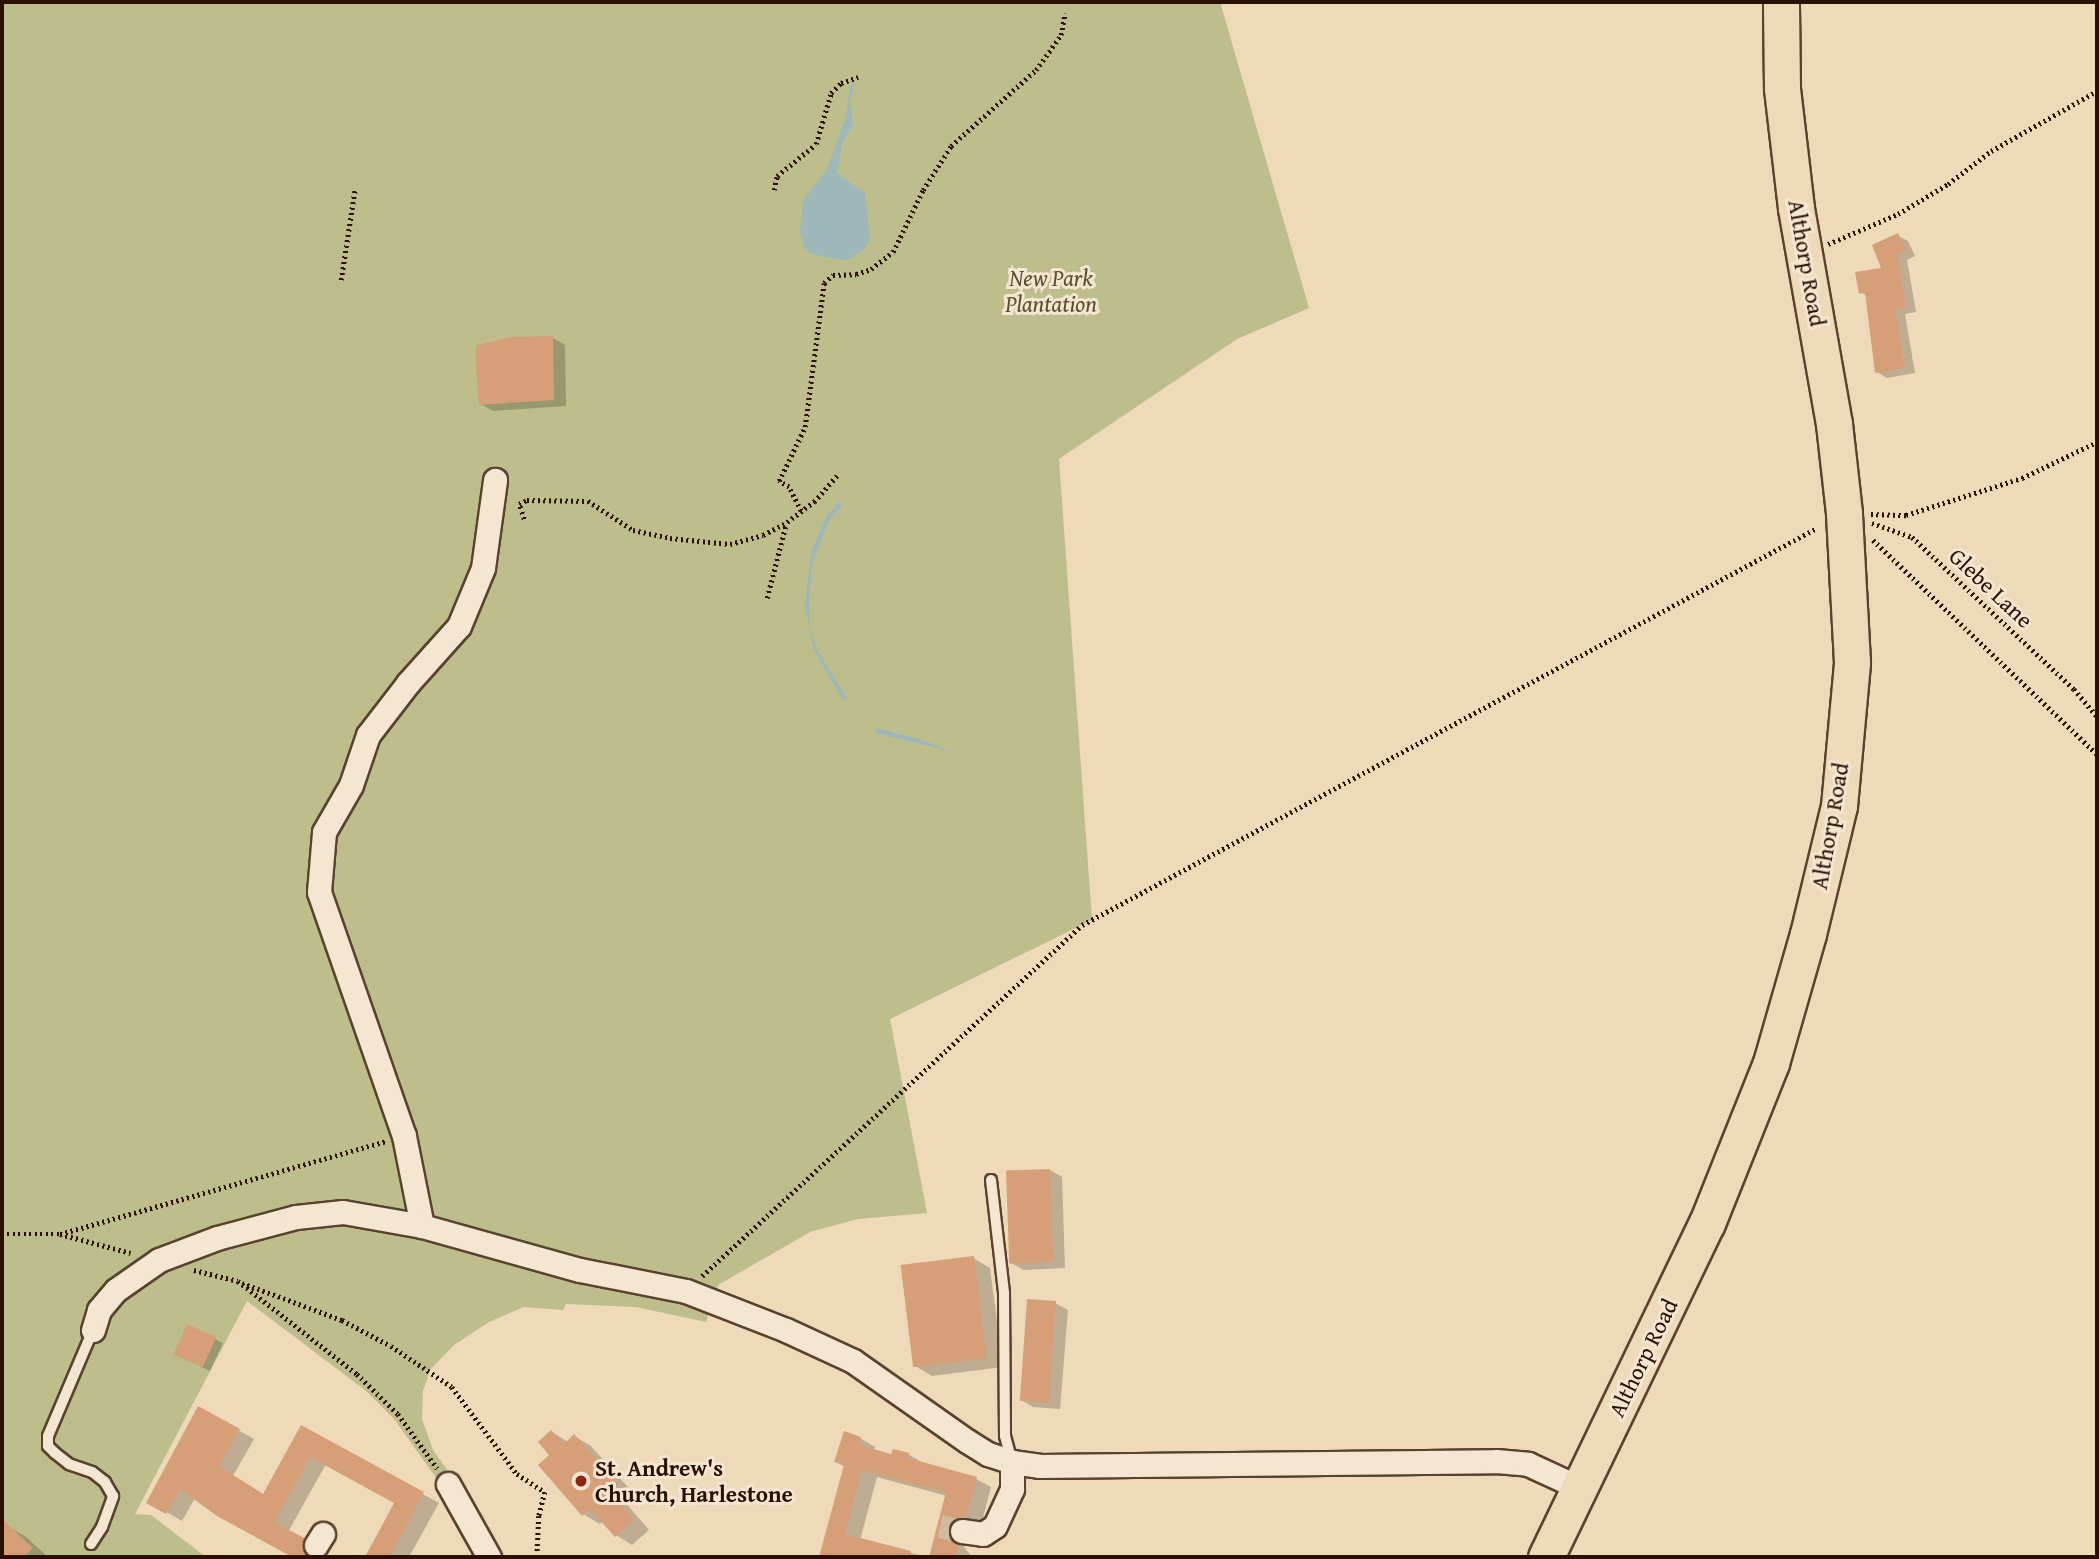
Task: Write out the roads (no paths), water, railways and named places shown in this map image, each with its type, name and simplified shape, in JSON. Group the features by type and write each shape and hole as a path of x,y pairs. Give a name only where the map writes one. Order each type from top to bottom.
{"main road":[{"name":"Althorp Road","path":"1546,1557 1707,1223 1771,1063 1808,934 1839,806 1852,662 1844,513 1832,411 1804,254 1782,88 1781,2"}],"street":[{"path":"422,1226 404,1136 319,892 324,832 351,785 368,735 408,683 459,626 483,568 495,480"},
{"path":"93,1330 99,1310 116,1290 159,1260 217,1238 296,1217 342,1212 422,1226 580,1270 686,1291 786,1330 853,1361 967,1441 988,1454 1012,1462 1040,1466 1496,1461 1528,1464 1580,1488"},
{"path":"962,1531 983,1534 995,1526 1012,1489 1012,1462"},
{"path":"448,1484 489,1557"}],"lane":[{"path":"991,1180 1004,1293 1005,1436 1012,1462"},
{"path":"91,1544 102,1527 113,1496 105,1482 92,1472 69,1464 55,1453 48,1446 48,1436 93,1330"}],"water":[{"path":"855,82 850,103 853,124 842,144 837,173 865,193 870,238 864,250 845,261 811,254 804,248 800,232 803,200 827,169 846,117 850,86"},
{"path":"840,501 842,506 829,521 812,563 809,603 810,627 816,648 847,699 843,701 814,650 805,607 811,552 826,517"},
{"path":"876,728 922,740 954,752 875,733"}],"tunnel":[{"path":"940,1526 962,1531"}],"place":[{"name":"St. Andrew's Church, Harlestone","path":"581,1481"}],"park label":[{"name":"New Park Plantation","path":"1051,291"}]}
